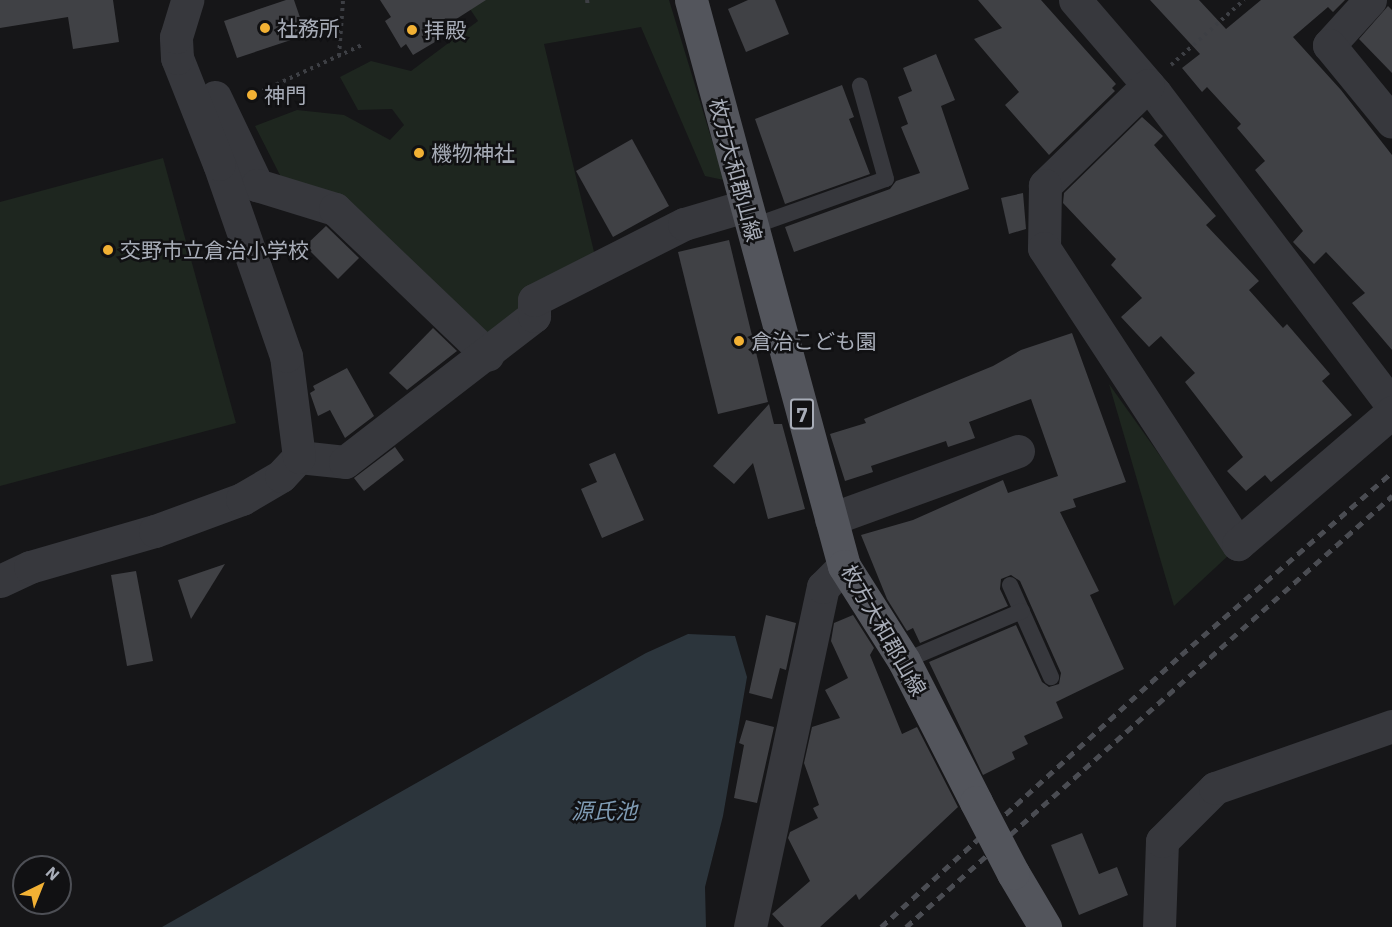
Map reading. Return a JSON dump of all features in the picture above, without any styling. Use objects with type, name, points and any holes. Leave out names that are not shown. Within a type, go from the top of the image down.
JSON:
[{"type":"main road","name":"枚方大和郡山線","points":[[691,0],[844,566],[904,661],[1013,873],[1045,927]]},
{"type":"street","points":[[186,0],[176,38],[177,58],[223,175],[286,356],[299,457]]},
{"type":"street","points":[[1075,0],[1148,85],[1392,405]]},
{"type":"street","points":[[1370,0],[1329,45],[1392,122]]},
{"type":"street","points":[[177,58],[197,56],[257,185],[335,209],[488,355]]},
{"type":"street","points":[[1148,85],[1045,185],[1044,248],[1238,544],[1392,412]]},
{"type":"street","points":[[299,457],[345,462],[488,355],[534,316],[534,300],[684,224],[748,217]]},
{"type":"street","points":[[831,519],[1018,451]]},
{"type":"street","points":[[0,581],[30,567],[155,531],[242,499],[281,476],[299,457]]},
{"type":"street","points":[[750,927],[823,586],[844,566]]},
{"type":"street","points":[[1159,927],[1162,841],[1215,788],[1392,726]]},
{"type":"lane","points":[[748,217],[886,180],[860,87]]},
{"type":"lane","points":[[1010,585],[1051,677]]},
{"type":"lane","points":[[904,661],[1022,611]]},
{"type":"path","points":[[339,56],[343,0]]},
{"type":"path","points":[[586,0],[588,6]]},
{"type":"path","points":[[1148,85],[1244,0]]},
{"type":"path","points":[[221,109],[362,45]]},
{"type":"shaded area","name":"機物神社","points":[[464,0],[669,0],[724,180],[705,176],[641,27],[544,44],[595,256],[488,338],[282,179],[255,126],[297,110],[344,115],[390,140],[404,125],[392,109],[358,110],[340,77],[371,61],[411,71],[478,21]]},
{"type":"shaded area","points":[[163,158],[236,423],[0,486],[0,202]]},
{"type":"shaded area","points":[[1109,384],[1230,554],[1174,606]]},
{"type":"water","name":"源氏池","points":[[688,634],[735,636],[747,677],[723,816],[705,887],[706,927],[162,927],[646,653]]},
{"type":"building","points":[[0,0],[113,0],[119,42],[73,49],[68,17],[0,28]]},
{"type":"building","name":"社務所","points":[[286,0],[294,0],[306,35],[237,58],[224,21]]},
{"type":"building","name":"拝殿","points":[[380,0],[486,0],[436,32],[440,39],[413,55],[406,44],[401,48],[385,21],[391,17]]},
{"type":"building","points":[[748,0],[775,0],[789,34],[746,52],[728,9]]},
{"type":"building","points":[[978,0],[1041,0],[1116,84],[1112,88],[1115,91],[1049,155],[1005,105],[1019,92],[974,39],[1002,28]]},
{"type":"building","points":[[1150,0],[1199,0],[1226,29],[1261,0],[1345,0],[1333,12],[1328,7],[1293,37],[1341,90],[1392,155],[1392,350],[1352,303],[1365,293],[1326,252],[1314,264],[1293,242],[1303,231],[1255,170],[1265,161],[1237,128],[1241,124],[1207,87],[1202,92],[1182,68],[1200,54]]},
{"type":"building","points":[[1388,6],[1392,10],[1392,73],[1359,39]]},
{"type":"building","points":[[936,54],[955,100],[941,106],[969,189],[794,252],[785,227],[890,189],[896,181],[920,173],[901,127],[908,124],[898,97],[912,91],[903,68]]},
{"type":"building","points":[[842,85],[854,117],[849,119],[870,174],[785,204],[755,119]]},
{"type":"building","points":[[1142,117],[1163,136],[1154,145],[1216,216],[1206,225],[1259,281],[1249,290],[1283,328],[1287,324],[1330,374],[1322,381],[1352,415],[1271,482],[1265,475],[1246,491],[1227,471],[1243,457],[1185,382],[1195,373],[1161,336],[1149,347],[1121,317],[1142,298],[1111,265],[1116,259],[1063,203],[1064,193]]},
{"type":"building","points":[[632,139],[669,206],[613,237],[576,171]]},
{"type":"building","points":[[1023,193],[1026,229],[1009,234],[1001,198]]},
{"type":"building","points":[[326,226],[359,258],[338,279],[305,246]]},
{"type":"building","points":[[729,240],[768,402],[718,414],[678,252]]},
{"type":"building","points":[[433,328],[457,351],[407,390],[389,373]]},
{"type":"building","points":[[1072,333],[1126,482],[1073,499],[1076,507],[1060,512],[1099,591],[1090,595],[1124,669],[1056,702],[1063,718],[1024,736],[1028,744],[1012,752],[1015,759],[983,775],[929,662],[1016,625],[1042,682],[1049,687],[1059,684],[1061,673],[1020,581],[1011,575],[1001,579],[1000,589],[1008,606],[920,643],[913,628],[907,631],[887,599],[861,535],[913,520],[1003,480],[1008,493],[1058,476],[1031,399],[969,422],[975,438],[948,447],[946,441],[871,466],[873,472],[845,481],[830,434],[866,423],[864,419],[993,366],[1021,350]]},
{"type":"building","points":[[347,368],[374,416],[345,438],[330,410],[318,416],[310,393],[315,390],[313,386]]},
{"type":"building","points":[[769,404],[774,424],[782,424],[805,509],[768,519],[753,463],[734,484],[713,466]]},
{"type":"building","points":[[395,447],[404,460],[364,491],[354,478]]},
{"type":"building","points":[[615,453],[644,520],[602,538],[581,489],[597,482],[589,464]]},
{"type":"building","points":[[225,564],[191,619],[178,580]]},
{"type":"building","points":[[136,571],[153,661],[127,666],[111,575]]},
{"type":"building","points":[[766,615],[796,623],[786,670],[780,668],[772,699],[749,693]]},
{"type":"building","points":[[853,615],[874,648],[870,655],[902,734],[917,727],[958,807],[859,900],[856,894],[820,927],[784,927],[772,914],[810,881],[788,838],[790,832],[818,818],[813,808],[819,805],[804,763],[812,727],[840,718],[825,690],[848,678],[831,641],[834,623]]},
{"type":"building","points":[[746,720],[774,727],[757,803],[734,798],[744,745],[739,743]]},
{"type":"building","points":[[1082,833],[1099,874],[1117,867],[1128,895],[1079,915],[1051,845]]},
{"type":"railway","points":[[881,927],[1181,655],[1392,472]]},
{"type":"railway","points":[[906,927],[1392,496]]},
{"type":"place","name":"社務所","points":[[265,28]]},
{"type":"place","name":"拝殿","points":[[412,30]]},
{"type":"place","name":"神門","points":[[252,95]]},
{"type":"place","name":"機物神社","points":[[419,153]]},
{"type":"place","name":"交野市立倉治小学校","points":[[108,250]]},
{"type":"place","name":"倉治こども園","points":[[739,341]]}]
